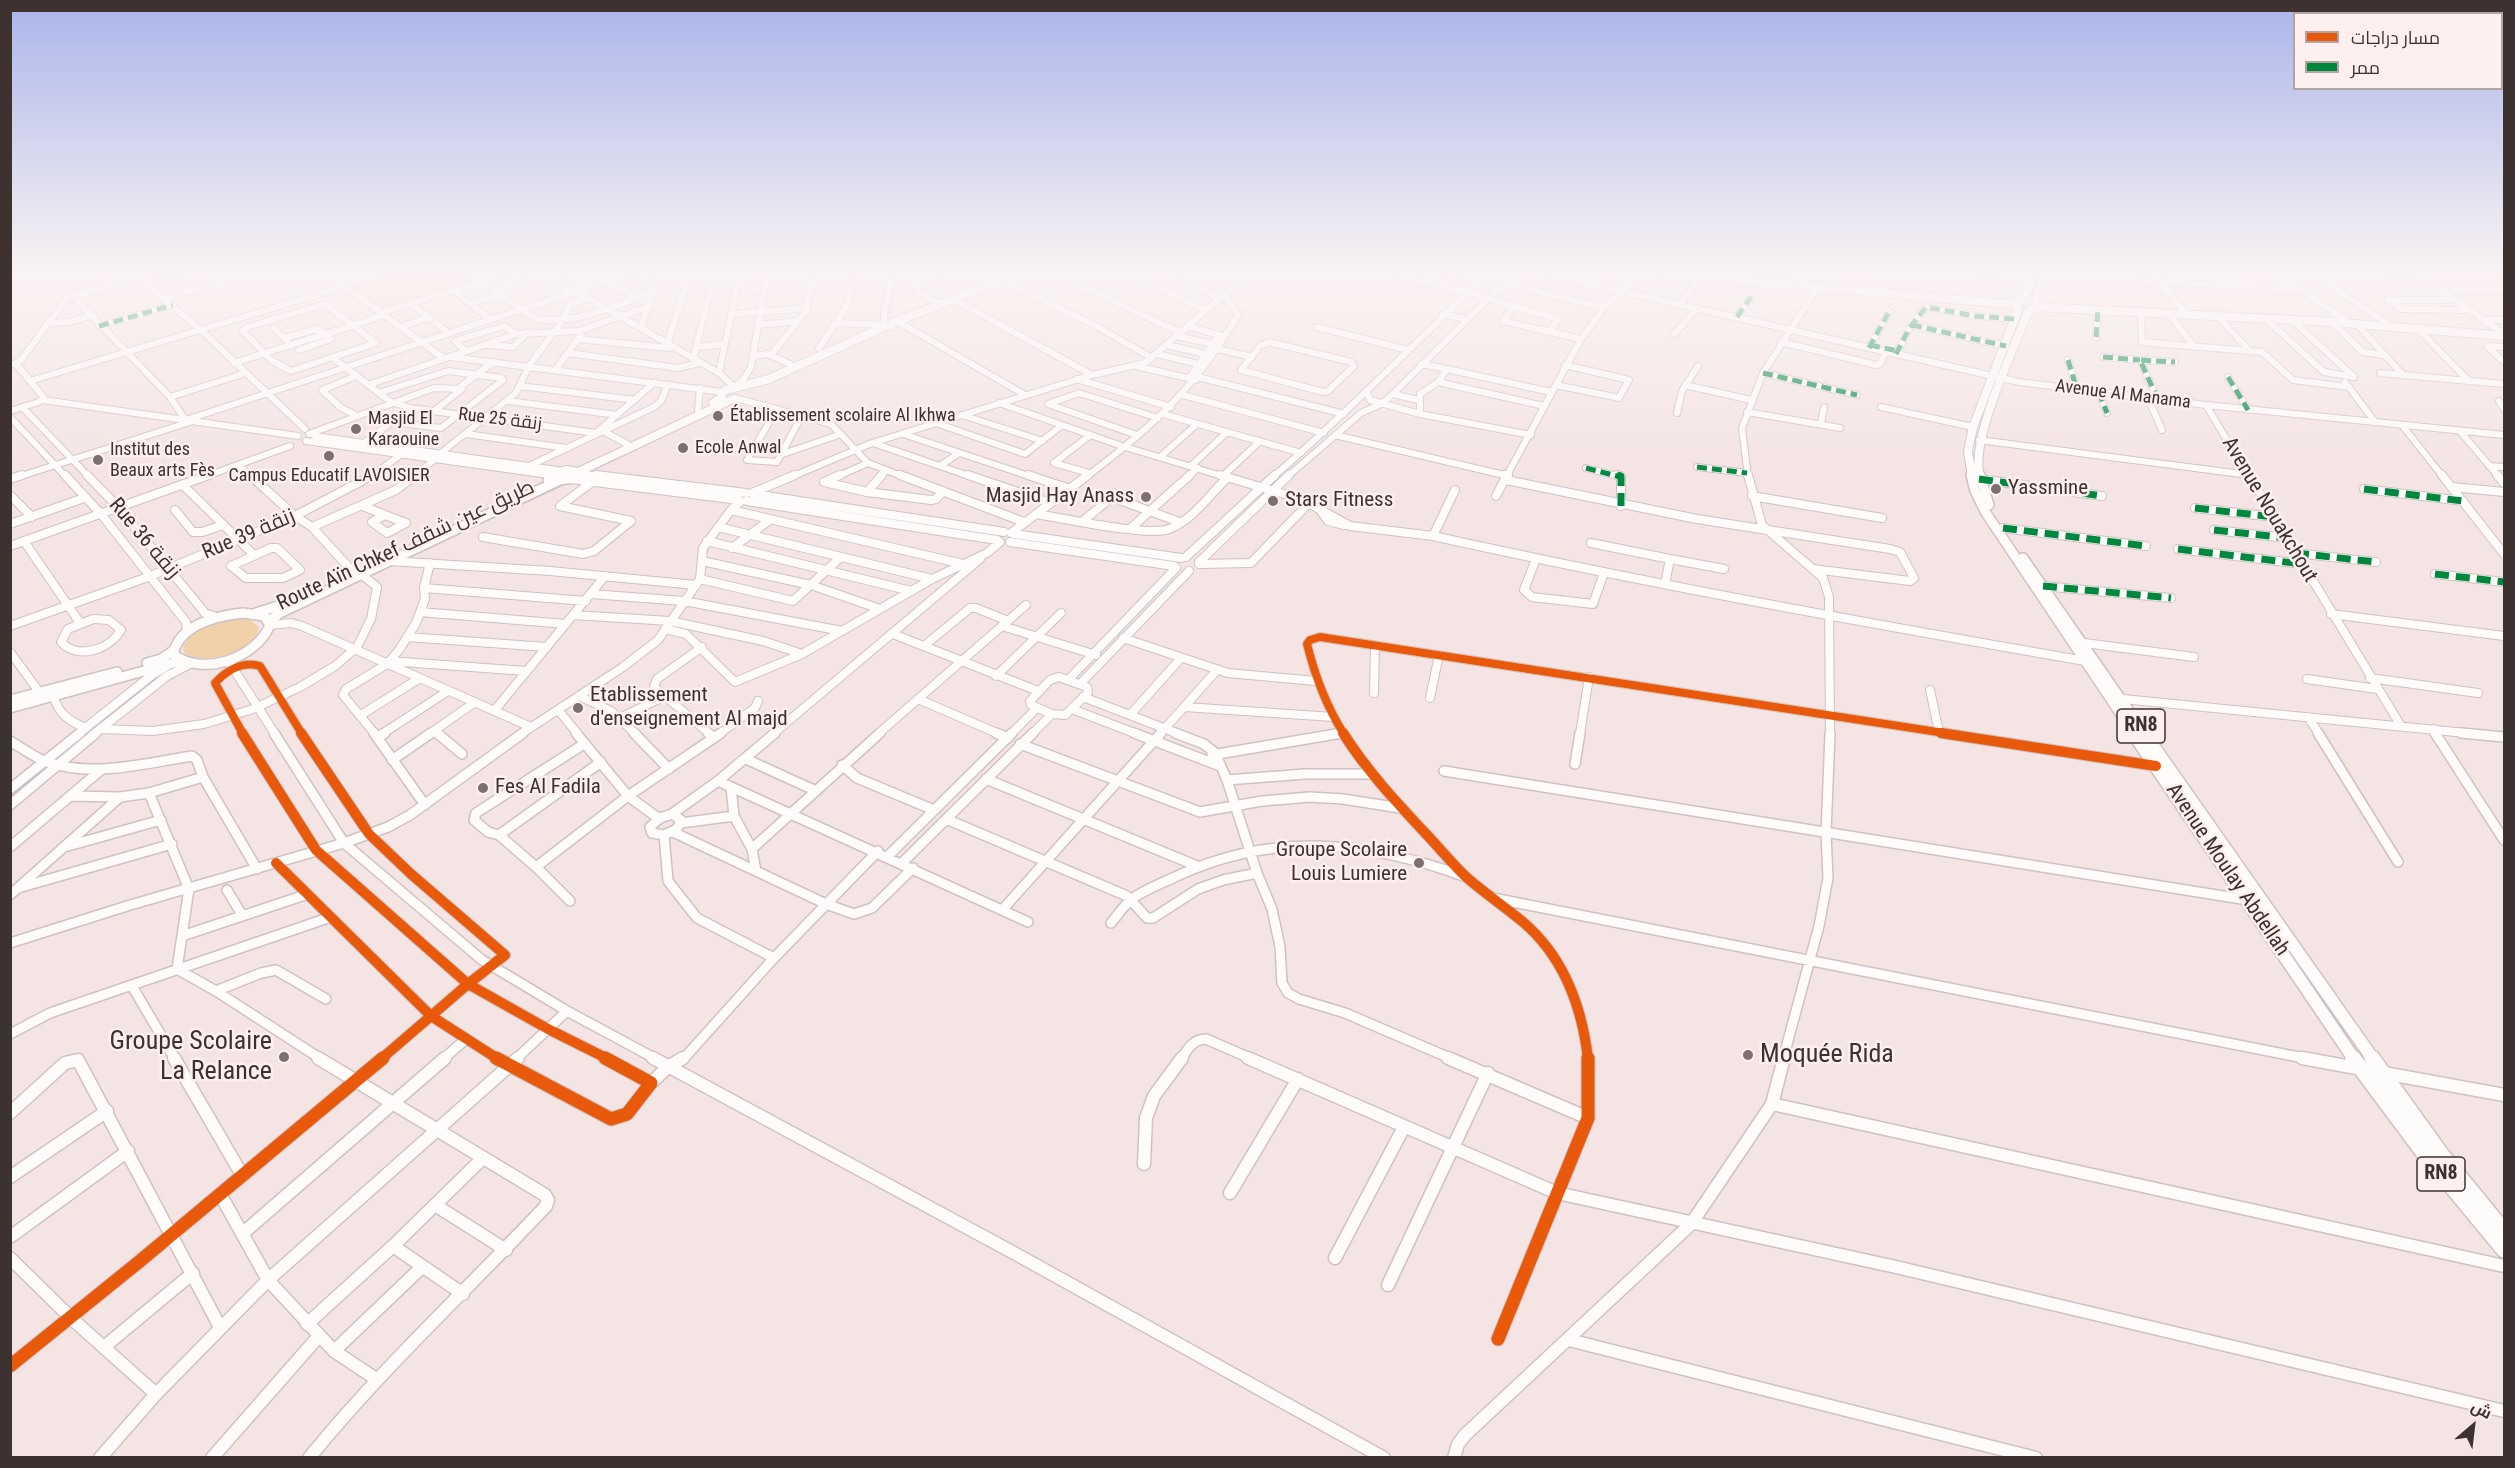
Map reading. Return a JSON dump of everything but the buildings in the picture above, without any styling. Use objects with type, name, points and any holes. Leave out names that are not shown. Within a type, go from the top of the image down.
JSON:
[{"type":"main road","name":"Route Aïn Chkef طريق عين شقف","points":[[256,614],[357,573],[732,394],[854,341]]},
{"type":"main road","name":"Route Aïn Chkef طريق عين شقف","points":[[269,623],[280,613],[357,573],[389,561],[732,394],[855,341]]},
{"type":"main road","name":"Avenue Moulay Abdellah","points":[[2008,341],[1979,440],[1977,460],[1987,501],[2003,528],[2302,961],[2441,1154],[2505,1231]]},
{"type":"main road","name":"Avenue Moulay Abdellah","points":[[2015,341],[1973,427],[1969,445],[1969,465],[1978,500],[2005,544],[2361,1069],[2423,1152],[2505,1250]]},
{"type":"main road","points":[[567,474],[571,479]]},
{"type":"main road","points":[[10,700],[160,659],[173,651],[178,640],[187,632],[216,617],[238,613],[256,614],[269,623],[267,634],[260,642],[231,664],[185,663],[10,708]]},
{"type":"main road","points":[[173,651],[175,657],[185,663]]},
{"type":"street","points":[[35,341],[21,360],[12,364],[30,381],[44,398],[43,400]]},
{"type":"street","points":[[115,341],[189,419]]},
{"type":"street","points":[[30,381],[166,341]]},
{"type":"street","points":[[212,341],[268,393],[304,436],[364,442],[438,456],[1194,558],[1199,563],[1251,563],[1310,502]]},
{"type":"street","points":[[252,341],[286,370],[297,370],[375,341]]},
{"type":"street","points":[[286,341],[306,356]]},
{"type":"street","points":[[234,363],[310,341]]},
{"type":"street","points":[[299,350],[319,341]]},
{"type":"street","points":[[10,479],[423,341]]},
{"type":"street","points":[[456,341],[465,351]]},
{"type":"street","points":[[368,385],[497,341]]},
{"type":"street","points":[[484,345],[513,347],[519,341]]},
{"type":"street","points":[[312,527],[396,490],[508,401],[520,386],[529,366],[547,341]]},
{"type":"street","points":[[556,369],[577,341]]},
{"type":"street","points":[[598,341],[670,346]]},
{"type":"street","points":[[661,341],[719,373],[731,384],[732,394]]},
{"type":"street","points":[[670,346],[671,341]]},
{"type":"street","points":[[696,361],[699,341]]},
{"type":"street","points":[[719,373],[726,341]]},
{"type":"street","points":[[732,394],[749,372],[756,341]]},
{"type":"street","points":[[771,355],[783,341]]},
{"type":"street","points":[[819,348],[824,341]]},
{"type":"street","points":[[923,341],[1025,394]]},
{"type":"street","points":[[1029,341],[1092,375]]},
{"type":"street","points":[[1123,341],[1154,356],[1198,364]]},
{"type":"street","points":[[10,943],[344,843],[388,827],[425,805],[531,727],[641,654],[658,640],[698,582],[703,548],[707,541],[731,510],[746,497],[872,443],[1025,394],[1092,375],[1136,366],[1154,356],[1172,341]]},
{"type":"street","points":[[1199,341],[1252,356]]},
{"type":"street","points":[[999,541],[997,536],[1010,533],[1070,489],[1171,407],[1183,395],[1219,341]]},
{"type":"street","points":[[1370,341],[1408,350]]},
{"type":"street","points":[[1068,680],[1175,567],[1174,562],[1184,557],[1324,434],[1417,341]]},
{"type":"street","points":[[571,479],[746,497],[1189,571],[1195,570],[1199,563],[1272,490],[1335,435],[1366,410],[1381,404],[1393,394],[1443,341]]},
{"type":"street","points":[[1496,496],[1580,341]]},
{"type":"street","name":"Avenue Al Manama","points":[[1843,341],[1998,378],[2077,390],[2248,410],[2505,435]]},
{"type":"street","points":[[1872,341],[1869,346],[1897,352],[1903,341]]},
{"type":"street","points":[[1981,341],[2006,346]]},
{"type":"street","points":[[2142,341],[2263,352],[2286,375],[2296,381],[2349,387]]},
{"type":"street","points":[[2190,341],[2195,347]]},
{"type":"street","points":[[2240,341],[2251,352]]},
{"type":"street","points":[[2290,341],[2324,372],[2354,377],[2314,341]]},
{"type":"street","points":[[2351,341],[2363,352],[2383,355],[2403,375]]},
{"type":"street","points":[[2373,341],[2386,354],[2383,355]]},
{"type":"street","points":[[2429,341],[2469,381]]},
{"type":"street","points":[[419,342],[445,357],[556,369],[732,394],[831,424],[868,463],[1024,522]]},
{"type":"street","points":[[1269,342],[1354,364],[1328,391],[1323,392],[1241,370],[1252,356],[1264,343],[1269,342]]},
{"type":"street","points":[[1454,1458],[1458,1444],[1465,1435],[1691,1224],[1772,1104],[1826,895],[1831,716],[1830,617],[1827,587],[1823,578],[1769,532],[1758,517],[1747,473],[1742,428],[1763,373],[1781,342],[1876,365],[1880,364],[1886,352]]},
{"type":"street","points":[[697,347],[725,344]]},
{"type":"street","points":[[1167,345],[1205,354]]},
{"type":"street","points":[[1194,378],[1198,364],[1205,354],[1216,346]]},
{"type":"street","points":[[2505,347],[2487,346],[2505,362]]},
{"type":"street","points":[[568,353],[686,367],[696,361]]},
{"type":"street","points":[[753,356],[771,355],[796,367]]},
{"type":"street","points":[[2103,357],[2175,362]]},
{"type":"street","name":"Rue 25 زنقة","points":[[333,358],[390,402],[410,408],[600,432]]},
{"type":"street","points":[[2068,360],[2077,390]]},
{"type":"street","points":[[2140,360],[2158,400]]},
{"type":"street","points":[[10,546],[240,466],[290,446],[304,436],[390,402],[439,387],[459,388],[493,362]]},
{"type":"street","points":[[1421,363],[1551,392]]},
{"type":"street","points":[[1556,385],[1619,398],[1629,380],[1565,365]]},
{"type":"street","points":[[1136,366],[1344,414]]},
{"type":"street","points":[[1677,413],[1685,385],[1698,366]]},
{"type":"street","points":[[680,385],[686,367]]},
{"type":"street","points":[[1420,414],[1419,400],[1422,391],[1438,382],[1447,369]]},
{"type":"street","points":[[379,393],[448,371],[503,380]]},
{"type":"street","points":[[170,397],[246,373]]},
{"type":"street","points":[[1763,373],[1857,395]]},
{"type":"street","points":[[2380,373],[2505,384]]},
{"type":"street","points":[[2340,375],[2375,422]]},
{"type":"street","points":[[355,415],[340,408],[322,390],[356,376]]},
{"type":"street","points":[[2228,377],[2248,410]]},
{"type":"street","points":[[1077,379],[1171,407]]},
{"type":"street","points":[[392,422],[436,428],[444,426],[503,380]]},
{"type":"street","points":[[600,432],[655,382]]},
{"type":"street","points":[[1438,382],[1544,406]]},
{"type":"street","points":[[406,384],[421,392]]},
{"type":"street","points":[[530,466],[659,403],[668,384]]},
{"type":"street","points":[[1685,385],[1751,400]]},
{"type":"street","points":[[520,386],[635,400]]},
{"type":"street","points":[[434,411],[461,390],[459,388]]},
{"type":"street","points":[[698,410],[700,388]]},
{"type":"street","points":[[1366,391],[1370,399],[1381,404],[1420,414],[1531,435]]},
{"type":"street","points":[[2099,392],[2107,413]]},
{"type":"street","points":[[1137,435],[1048,404],[1078,393],[1161,416],[1197,423],[1301,453]]},
{"type":"street","points":[[1393,394],[1419,400]]},
{"type":"street","points":[[1183,395],[1324,434]]},
{"type":"street","points":[[2148,399],[2162,430]]},
{"type":"street","points":[[10,411],[43,400],[304,436],[401,454],[530,466],[567,474]]},
{"type":"street","points":[[508,401],[618,415]]},
{"type":"street","points":[[2505,401],[2499,402],[2505,409]]},
{"type":"street","points":[[999,403],[1122,447],[1310,502],[1350,526],[1433,536],[1604,573],[1830,617],[2085,661]]},
{"type":"street","name":"Avenue Nouakchout","points":[[2206,405],[2331,615]]},
{"type":"street","name":"Rue 36 زنقة","points":[[25,406],[25,410],[118,508],[205,613],[216,617]]},
{"type":"street","points":[[1821,423],[1824,407]]},
{"type":"street","points":[[364,442],[410,408]]},
{"type":"street","points":[[1881,408],[1973,427]]},
{"type":"street","points":[[777,409],[746,459],[775,462],[802,415]]},
{"type":"street","points":[[1747,412],[1840,428]]},
{"type":"street","points":[[962,415],[1043,441]]},
{"type":"street","name":"Rue 36 زنقة","points":[[10,417],[101,514],[148,577],[186,622],[187,632]]},
{"type":"street","points":[[936,423],[1025,454],[1062,426]]},
{"type":"street","points":[[1160,457],[1197,423]]},
{"type":"street","points":[[2402,425],[2505,554]]},
{"type":"street","points":[[2459,430],[2505,483]]},
{"type":"street","points":[[600,432],[627,444]]},
{"type":"street","points":[[1131,528],[1195,467],[1227,432]]},
{"type":"street","points":[[466,434],[566,448]]},
{"type":"street","points":[[780,455],[841,434]]},
{"type":"street","points":[[903,434],[1070,489]]},
{"type":"street","points":[[1335,435],[1620,506],[1769,532],[1890,549],[1900,552],[1914,578],[1910,581],[1813,569]]},
{"type":"street","points":[[1089,436],[1054,462],[1089,473]]},
{"type":"street","points":[[1979,440],[2249,475]]},
{"type":"street","points":[[1036,514],[1131,528],[1165,530],[1179,522],[1260,441]]},
{"type":"street","points":[[872,443],[1050,503]]},
{"type":"street","name":"Rue 39 زنقة","points":[[10,626],[169,569],[295,516],[358,485],[408,449]]},
{"type":"street","points":[[940,466],[959,453]]},
{"type":"street","points":[[868,463],[824,482],[867,492],[931,500],[936,499],[943,491]]},
{"type":"street","points":[[101,729],[160,732],[232,717],[256,708],[279,699],[315,679],[355,650],[368,626],[372,613],[373,594],[377,587],[369,579],[357,573],[312,527],[295,516],[240,466]]},
{"type":"street","points":[[2489,466],[2505,467]]},
{"type":"street","points":[[1697,467],[1747,473]]},
{"type":"street","points":[[1586,468],[1621,476],[1620,506]]},
{"type":"street","points":[[867,492],[886,470]]},
{"type":"street","points":[[1980,479],[2102,496]]},
{"type":"street","points":[[483,537],[583,554],[592,553],[631,521],[560,506],[592,482]]},
{"type":"street","points":[[183,485],[254,555]]},
{"type":"street","points":[[2452,487],[2505,492]]},
{"type":"street","points":[[2364,489],[2463,501]]},
{"type":"street","points":[[1433,536],[1455,490]]},
{"type":"street","points":[[10,495],[32,517]]},
{"type":"street","points":[[1752,496],[1882,518]]},
{"type":"street","points":[[1083,521],[1110,497],[1179,522]]},
{"type":"street","points":[[10,524],[84,498]]},
{"type":"street","points":[[363,506],[387,514]]},
{"type":"street","points":[[2195,508],[2274,517]]},
{"type":"street","points":[[175,510],[193,532],[202,532],[223,525]]},
{"type":"street","points":[[731,510],[964,564]]},
{"type":"street","points":[[732,548],[771,519]]},
{"type":"street","points":[[718,527],[932,579]]},
{"type":"street","points":[[2003,528],[2146,546]]},
{"type":"street","points":[[2214,530],[2287,538]]},
{"type":"street","points":[[1010,533],[1015,538],[1010,542]]},
{"type":"street","points":[[24,541],[80,623]]},
{"type":"street","points":[[707,541],[910,591]]},
{"type":"street","points":[[913,868],[866,911],[852,913],[826,904],[669,834],[656,834],[651,830],[652,824],[658,818],[672,814],[746,759],[999,541]]},
{"type":"street","points":[[1591,543],[1724,569]]},
{"type":"street","points":[[277,548],[300,570],[283,578],[246,578],[232,565],[254,555],[277,548]]},
{"type":"street","points":[[2178,549],[2302,564]]},
{"type":"street","points":[[665,629],[682,632],[702,647],[735,682],[802,654],[910,591],[987,553]]},
{"type":"street","points":[[2295,553],[2376,562]]},
{"type":"street","points":[[389,561],[698,582],[792,601],[842,557]]},
{"type":"street","points":[[1536,559],[1524,590],[1532,597],[1593,604],[1604,573]]},
{"type":"street","points":[[1665,584],[1670,559]]},
{"type":"street","points":[[702,561],[811,585],[880,609]]},
{"type":"street","points":[[425,805],[378,737],[343,695],[346,689],[388,663],[407,637],[420,612],[430,563]]},
{"type":"street","points":[[1080,684],[1189,571]]},
{"type":"street","points":[[2435,574],[2505,582]]},
{"type":"street","points":[[494,711],[605,576]]},
{"type":"street","points":[[2043,586],[2171,598]]},
{"type":"street","points":[[424,588],[684,601],[842,631]]},
{"type":"street","points":[[754,847],[842,765],[1026,605]]},
{"type":"street","points":[[924,646],[970,608],[976,608],[1038,637],[1105,658]]},
{"type":"street","points":[[420,612],[566,624]]},
{"type":"street","points":[[996,676],[1061,613]]},
{"type":"street","points":[[574,615],[670,621],[763,641],[802,654]]},
{"type":"street","points":[[2331,615],[2505,636]]},
{"type":"street","points":[[2331,615],[2401,726]]},
{"type":"street","points":[[93,619],[108,619],[121,630],[115,639],[99,648],[83,652],[70,650],[60,639],[67,629],[80,623],[93,619]]},
{"type":"street","points":[[269,623],[296,624],[531,727]]},
{"type":"street","points":[[893,634],[1038,692]]},
{"type":"street","points":[[407,637],[547,647]]},
{"type":"street","points":[[1498,1339],[1588,1118],[1590,1089],[1588,1046],[1579,1010],[1569,984],[1550,950],[1531,928],[1469,879],[1401,808],[1342,733],[1316,681],[1307,644],[1310,640],[1320,637],[1375,645],[2156,766]]},
{"type":"street","points":[[1123,638],[1217,670],[1239,675],[1316,681]]},
{"type":"street","points":[[2084,643],[2194,657]]},
{"type":"street","points":[[1374,693],[1375,645]]},
{"type":"street","points":[[702,647],[655,681],[654,687],[714,738]]},
{"type":"street","points":[[10,652],[40,693]]},
{"type":"street","points":[[1430,698],[1439,655]]},
{"type":"street","points":[[1130,715],[1181,658]]},
{"type":"street","points":[[10,789],[152,675],[185,663]]},
{"type":"street","points":[[10,805],[185,663]]},
{"type":"street","points":[[10,1366],[71,1318],[356,1081],[468,984],[505,955],[411,874],[369,834],[279,699],[260,666],[251,663],[231,664],[215,683],[232,717],[316,850],[468,984],[548,1029],[642,1076],[651,1083]]},
{"type":"street","points":[[388,663],[526,671]]},
{"type":"street","points":[[231,664],[256,708],[344,843],[491,966],[668,1067],[1014,1253],[1384,1458]]},
{"type":"street","points":[[1003,909],[1217,670]]},
{"type":"street","points":[[1575,764],[1589,677]]},
{"type":"street","points":[[361,715],[420,678]]},
{"type":"street","points":[[1054,678],[1080,684],[1088,690],[1065,715],[1052,714],[1031,705],[1030,701],[1054,678]]},
{"type":"street","points":[[2370,678],[2478,693]]},
{"type":"street","points":[[2307,679],[2377,688]]},
{"type":"street","points":[[1930,690],[1939,732]]},
{"type":"street","points":[[378,737],[448,691]]},
{"type":"street","points":[[579,696],[611,711],[620,718],[669,769]]},
{"type":"street","points":[[620,718],[665,696]]},
{"type":"street","points":[[54,697],[64,715],[86,728]]},
{"type":"street","points":[[1083,698],[1204,744],[1215,753],[1227,780],[1257,873],[1272,909],[1280,947],[1281,983],[1288,993],[1299,999],[1345,1013],[1588,1118]]},
{"type":"street","points":[[918,699],[1008,738]]},
{"type":"street","points":[[2123,699],[2505,738]]},
{"type":"street","points":[[537,867],[628,796],[754,708],[758,701]]},
{"type":"street","points":[[393,760],[474,703]]},
{"type":"street","points":[[1185,707],[1333,717]]},
{"type":"street","points":[[888,856],[1037,708]]},
{"type":"street","points":[[1072,709],[1220,766]]},
{"type":"street","points":[[558,710],[628,796],[658,818]]},
{"type":"street","points":[[903,862],[1052,714]]},
{"type":"street","points":[[2308,717],[2398,862]]},
{"type":"street","points":[[2433,729],[2505,840]]},
{"type":"street","points":[[435,731],[462,754]]},
{"type":"street","points":[[1204,760],[1215,753],[1342,733]]},
{"type":"street","points":[[570,901],[537,867],[499,835],[488,832],[474,820],[476,813],[584,744]]},
{"type":"street","points":[[1020,744],[1194,811],[1310,797],[1343,799],[1401,808]]},
{"type":"street","points":[[13,745],[45,761],[59,765],[102,769],[190,755],[197,760],[203,777],[257,869]]},
{"type":"street","points":[[746,759],[814,790]]},
{"type":"street","points":[[499,835],[601,762]]},
{"type":"street","points":[[842,765],[857,778],[934,810]]},
{"type":"street","points":[[10,847],[102,769]]},
{"type":"street","points":[[1444,771],[2248,900]]},
{"type":"street","points":[[1227,780],[1305,774],[1373,774]]},
{"type":"street","points":[[70,796],[120,797],[149,793],[203,777]]},
{"type":"street","points":[[986,779],[1197,866]]},
{"type":"street","points":[[718,781],[788,814],[903,862],[1028,922]]},
{"type":"street","points":[[731,787],[734,816],[740,830],[754,847],[756,871]]},
{"type":"street","points":[[149,793],[189,889],[177,969]]},
{"type":"street","points":[[14,892],[120,797]]},
{"type":"street","points":[[672,814],[679,817],[681,823]]},
{"type":"street","points":[[734,816],[681,823],[669,834],[664,850],[668,881],[697,918],[774,958]]},
{"type":"street","points":[[946,819],[1132,899],[1147,918],[1153,918],[1198,889],[1223,880],[1257,873]]},
{"type":"street","points":[[65,847],[161,820]]},
{"type":"street","points":[[14,892],[172,844]]},
{"type":"street","points":[[1111,923],[1132,899],[1197,866],[1250,851],[1292,845],[1351,846],[1414,857],[1469,879]]},
{"type":"street","points":[[276,863],[431,1016],[508,1066],[611,1119],[627,1114],[651,1083],[668,1067],[687,1055],[774,958],[812,922],[826,904],[878,851]]},
{"type":"street","points":[[227,890],[242,915]]},
{"type":"street","points":[[182,936],[308,894]]},
{"type":"street","points":[[1492,898],[2384,1074],[2505,1095]]},
{"type":"street","points":[[10,1034],[50,1013],[331,917]]},
{"type":"street","points":[[177,969],[545,1195],[548,1200],[546,1206],[506,1250],[376,1379],[309,1458]]},
{"type":"street","points":[[216,991],[261,973],[276,970],[326,999]]},
{"type":"street","points":[[132,986],[243,1175]]},
{"type":"street","points":[[100,1458],[156,1394],[268,1280],[567,1011]]},
{"type":"street","points":[[1144,1164],[1146,1118],[1154,1096],[1193,1043],[1199,1039],[1211,1041],[1557,1193],[1896,1267],[2505,1411]]},
{"type":"street","points":[[242,1234],[465,1040]]},
{"type":"street","points":[[10,1113],[65,1063],[74,1059],[78,1060],[220,1327]]},
{"type":"street","points":[[1388,1285],[1488,1073]]},
{"type":"street","points":[[1230,1193],[1298,1079]]},
{"type":"street","points":[[1772,1104],[2505,1266]]},
{"type":"street","points":[[10,1176],[107,1111]]},
{"type":"street","points":[[1335,1258],[1404,1127]]},
{"type":"street","points":[[10,1237],[128,1151]]},
{"type":"street","points":[[307,1324],[393,1246],[483,1158]]},
{"type":"street","points":[[220,1194],[268,1280],[334,1351],[376,1379]]},
{"type":"street","points":[[435,1205],[506,1250]]},
{"type":"street","points":[[393,1246],[463,1294]]},
{"type":"street","points":[[10,1258],[71,1318],[156,1394]]},
{"type":"street","points":[[334,1351],[422,1267]]},
{"type":"street","points":[[104,1347],[193,1273]]},
{"type":"street","points":[[212,1458],[319,1336]]},
{"type":"street","points":[[1569,1340],[2036,1458]]},
{"type":"shaded area","points":[[239,618],[249,619],[259,627],[256,636],[249,644],[228,655],[216,657],[193,657],[184,653],[183,648],[187,641],[199,630],[214,623]]},
{"type":"waterway","points":[[595,469],[668,434]]},
{"type":"waterway","points":[[417,553],[562,485]]},
{"type":"waterway","points":[[58,757],[150,683]]},
{"type":"waterway","points":[[10,797],[47,767]]},
{"type":"marked path","points":[[1869,348],[1873,341]]},
{"type":"marked path","points":[[1896,354],[1903,341]]},
{"type":"marked path","points":[[1981,341],[2006,346]]},
{"type":"marked path","points":[[1870,345],[1898,351]]},
{"type":"marked path","points":[[2103,357],[2140,360]]},
{"type":"marked path","points":[[2068,360],[2077,390]]},
{"type":"marked path","points":[[2158,400],[2140,360],[2175,362]]},
{"type":"marked path","points":[[1763,373],[1857,395]]},
{"type":"marked path","points":[[2228,377],[2248,410]]},
{"type":"marked path","points":[[2099,392],[2107,413]]},
{"type":"marked path","points":[[1697,467],[1747,473]]},
{"type":"marked path","points":[[1586,468],[1621,476],[1621,506]]},
{"type":"marked path","points":[[1979,479],[2102,496]]},
{"type":"marked path","points":[[2364,489],[2463,501]]},
{"type":"marked path","points":[[2195,508],[2274,517]]},
{"type":"marked path","points":[[2003,528],[2146,546]]},
{"type":"marked path","points":[[2214,530],[2287,538]]},
{"type":"marked path","points":[[2178,549],[2302,564]]},
{"type":"marked path","points":[[2295,553],[2376,562]]},
{"type":"marked path","points":[[2435,574],[2504,582]]},
{"type":"marked path","points":[[2043,586],[2171,598]]},
{"type":"cycle path","points":[[1498,1339],[1588,1118],[1589,1067],[1581,1016],[1573,992],[1548,947],[1530,928],[1459,870],[1389,794],[1353,749],[1325,699],[1314,672],[1307,644],[1310,640],[1320,637],[2156,766]]},
{"type":"cycle path","points":[[10,1366],[183,1225],[311,1118],[368,1070],[423,1023],[437,1011],[465,988],[468,984],[505,955],[411,874],[369,834],[279,699],[260,666],[248,664],[235,668],[219,679],[215,683],[216,687],[232,717],[316,850],[468,984],[548,1029],[642,1076],[651,1083],[627,1114],[611,1119],[509,1066],[431,1016],[276,863]]},
{"type":"place","name":"Établissement scolaire Al Ikhwa","points":[[718,416]]},
{"type":"place","name":"Masjid El Karaouine","points":[[356,429]]},
{"type":"place","name":"Ecole Anwal","points":[[683,448]]},
{"type":"place","name":"Campus Educatif LAVOISIER","points":[[329,456]]},
{"type":"place","name":"Institut des Beaux arts Fès","points":[[98,460]]},
{"type":"place","name":"Yassmine","points":[[1996,489]]},
{"type":"place","name":"Masjid Hay Anass","points":[[1146,497]]},
{"type":"place","name":"Stars Fitness","points":[[1273,501]]},
{"type":"place","name":"Etablissement d'enseignement Al majd","points":[[578,708]]},
{"type":"place","name":"Fes Al Fadila","points":[[483,788]]},
{"type":"place","name":"Groupe Scolaire Louis Lumiere","points":[[1419,863]]},
{"type":"place","name":"Moquée Rida","points":[[1748,1055]]},
{"type":"place","name":"Groupe Scolaire La Relance","points":[[284,1057]]}]
